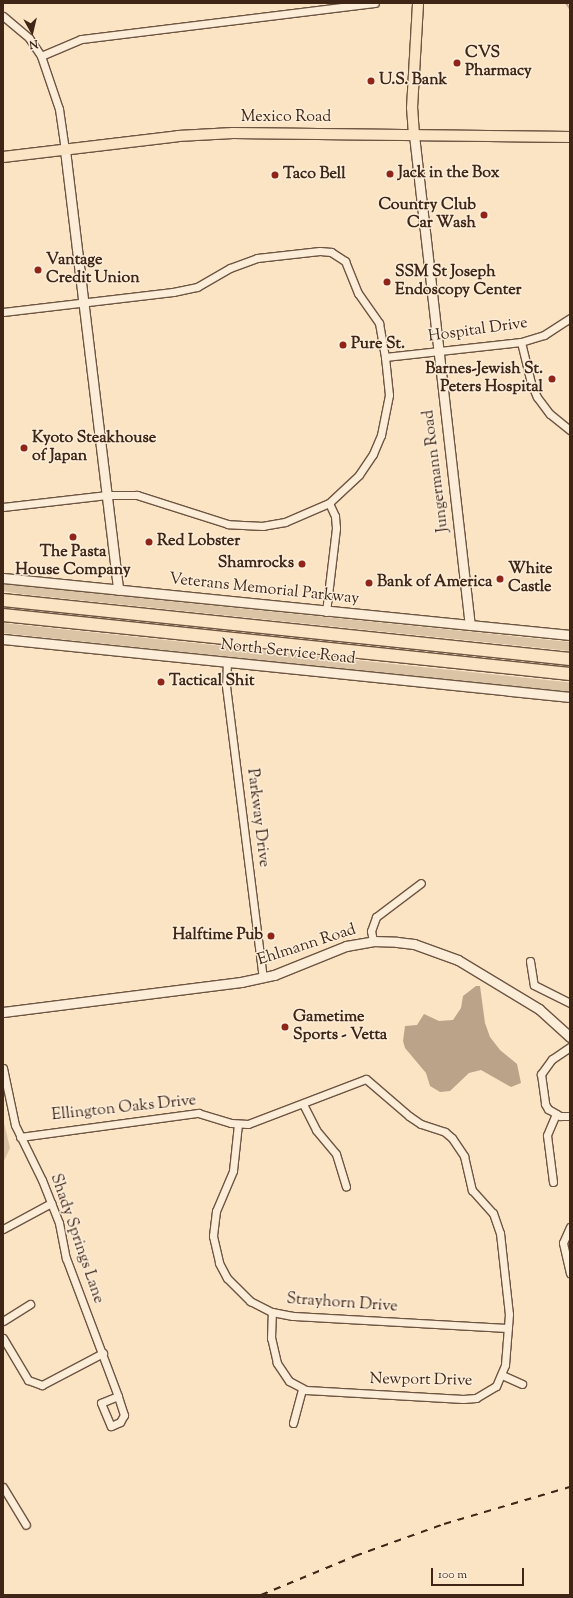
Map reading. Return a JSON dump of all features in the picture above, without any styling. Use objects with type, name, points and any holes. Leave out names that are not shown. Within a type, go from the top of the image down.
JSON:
[{"type":"highway","points":[[3,600],[570,659]]},
{"type":"highway","points":[[3,615],[570,674]]},
{"type":"main road","name":"Jungermann Road","points":[[414,135],[412,108],[418,3]]},
{"type":"main road","name":"Mexico Road","points":[[3,157],[211,134],[570,137]]},
{"type":"street","points":[[41,56],[81,39],[375,3]]},
{"type":"street","points":[[3,16],[29,38],[41,56],[59,109],[85,302],[118,590]]},
{"type":"street","name":"Jungermann Road","points":[[414,135],[470,625]]},
{"type":"street","points":[[3,312],[197,287],[236,265],[257,258],[320,251],[331,252],[345,261],[358,293],[378,323],[386,357],[388,404],[377,446],[355,479],[329,503],[285,522],[249,526],[213,521],[150,498],[107,495],[3,507]]},
{"type":"street","name":"Hospital Drive","points":[[386,357],[521,342],[544,335],[570,318]]},
{"type":"street","points":[[521,342],[531,383],[537,397],[550,414],[570,430]]},
{"type":"street","points":[[326,612],[336,528],[335,516],[329,503]]},
{"type":"street","name":"Veterans Memorial Parkway","points":[[3,578],[326,612],[570,635]]},
{"type":"street","name":"North Service Road","points":[[3,639],[570,697]]},
{"type":"street","name":"Parkway Drive","points":[[227,661],[226,686],[263,977]]},
{"type":"street","points":[[373,941],[371,931],[376,917],[421,883]]},
{"type":"street","name":"Ehlmann Road","points":[[3,1012],[263,977],[286,971],[338,948],[373,941],[414,944],[458,960],[539,1009],[570,1037]]},
{"type":"street","points":[[530,961],[534,984],[539,989],[570,1003]]},
{"type":"street","points":[[570,1047],[552,1059],[542,1074],[544,1104],[556,1114],[570,1116]]},
{"type":"street","name":"Shady Springs Lane","points":[[3,1068],[10,1111],[20,1137],[51,1203],[63,1235],[70,1270],[103,1353],[118,1396]]},
{"type":"street","name":"Ellington Oaks Drive","points":[[20,1137],[198,1113],[238,1124],[258,1121],[366,1079],[409,1116],[421,1124],[445,1132],[459,1147],[472,1190],[493,1212],[498,1222],[509,1299],[508,1328]]},
{"type":"street","points":[[303,1104],[316,1130],[336,1154],[346,1187]]},
{"type":"street","points":[[553,1182],[547,1135],[556,1114]]},
{"type":"street","name":"Strayhorn Drive","points":[[238,1124],[233,1171],[216,1210],[215,1248],[219,1263],[233,1286],[250,1301],[272,1312],[293,1316],[508,1328]]},
{"type":"street","points":[[3,1229],[51,1203]]},
{"type":"street","points":[[570,1228],[563,1243],[570,1273]]},
{"type":"street","points":[[3,1321],[30,1304]]},
{"type":"street","points":[[272,1312],[271,1338],[276,1363],[289,1381],[302,1389],[293,1423]]},
{"type":"street","points":[[508,1328],[502,1375],[522,1384]]},
{"type":"street","points":[[3,1338],[28,1380],[42,1385],[103,1353]]},
{"type":"street","name":"Newport Drive","points":[[302,1389],[463,1399],[476,1398],[488,1393],[502,1375]]},
{"type":"street","points":[[3,1487],[26,1525]]},
{"type":"shaded area","points":[[3,584],[570,642],[570,651],[20,594],[3,591]]},
{"type":"shaded area","points":[[3,623],[570,683],[569,693],[3,633]]},
{"type":"shaded area","points":[[476,986],[480,986],[485,1023],[490,1037],[500,1050],[517,1064],[521,1083],[511,1087],[481,1070],[469,1073],[450,1091],[440,1092],[430,1086],[426,1073],[405,1048],[403,1041],[405,1026],[417,1025],[424,1014],[439,1021],[453,1020],[461,1008],[463,996]]},
{"type":"shaded area","points":[[3,1119],[10,1148],[3,1163]]},
{"type":"waterway","points":[[566,3],[570,9]]},
{"type":"railway","points":[[261,1595],[355,1556],[444,1524],[570,1487]]},
{"type":"place","name":"CVS Pharmacy","points":[[457,63]]},
{"type":"place","name":"U.S. Bank","points":[[371,81]]},
{"type":"place","name":"Jack in the Box","points":[[390,174]]},
{"type":"place","name":"Taco Bell","points":[[275,175]]},
{"type":"place","name":"Country Club Car Wash","points":[[484,215]]},
{"type":"place","name":"Vantage Credit Union","points":[[38,270]]},
{"type":"place","name":"SSM St Joseph Endoscopy Center","points":[[387,282]]},
{"type":"place","name":"Pure St.","points":[[343,345]]},
{"type":"place","name":"Barnes-Jewish St. Peters Hospital","points":[[552,379]]},
{"type":"place","name":"Kyoto Steakhouse of Japan","points":[[24,448]]},
{"type":"place","name":"The Pasta House Company","points":[[73,537]]},
{"type":"place","name":"Red Lobster","points":[[149,542]]},
{"type":"place","name":"Shamrocks","points":[[302,564]]},
{"type":"place","name":"White Castle","points":[[500,579]]},
{"type":"place","name":"Bank of America","points":[[369,583]]},
{"type":"place","name":"Tactical Shit","points":[[161,682]]},
{"type":"place","name":"Halftime Pub","points":[[271,936]]},
{"type":"place","name":"Gametime Sports - Vetta","points":[[285,1027]]}]
